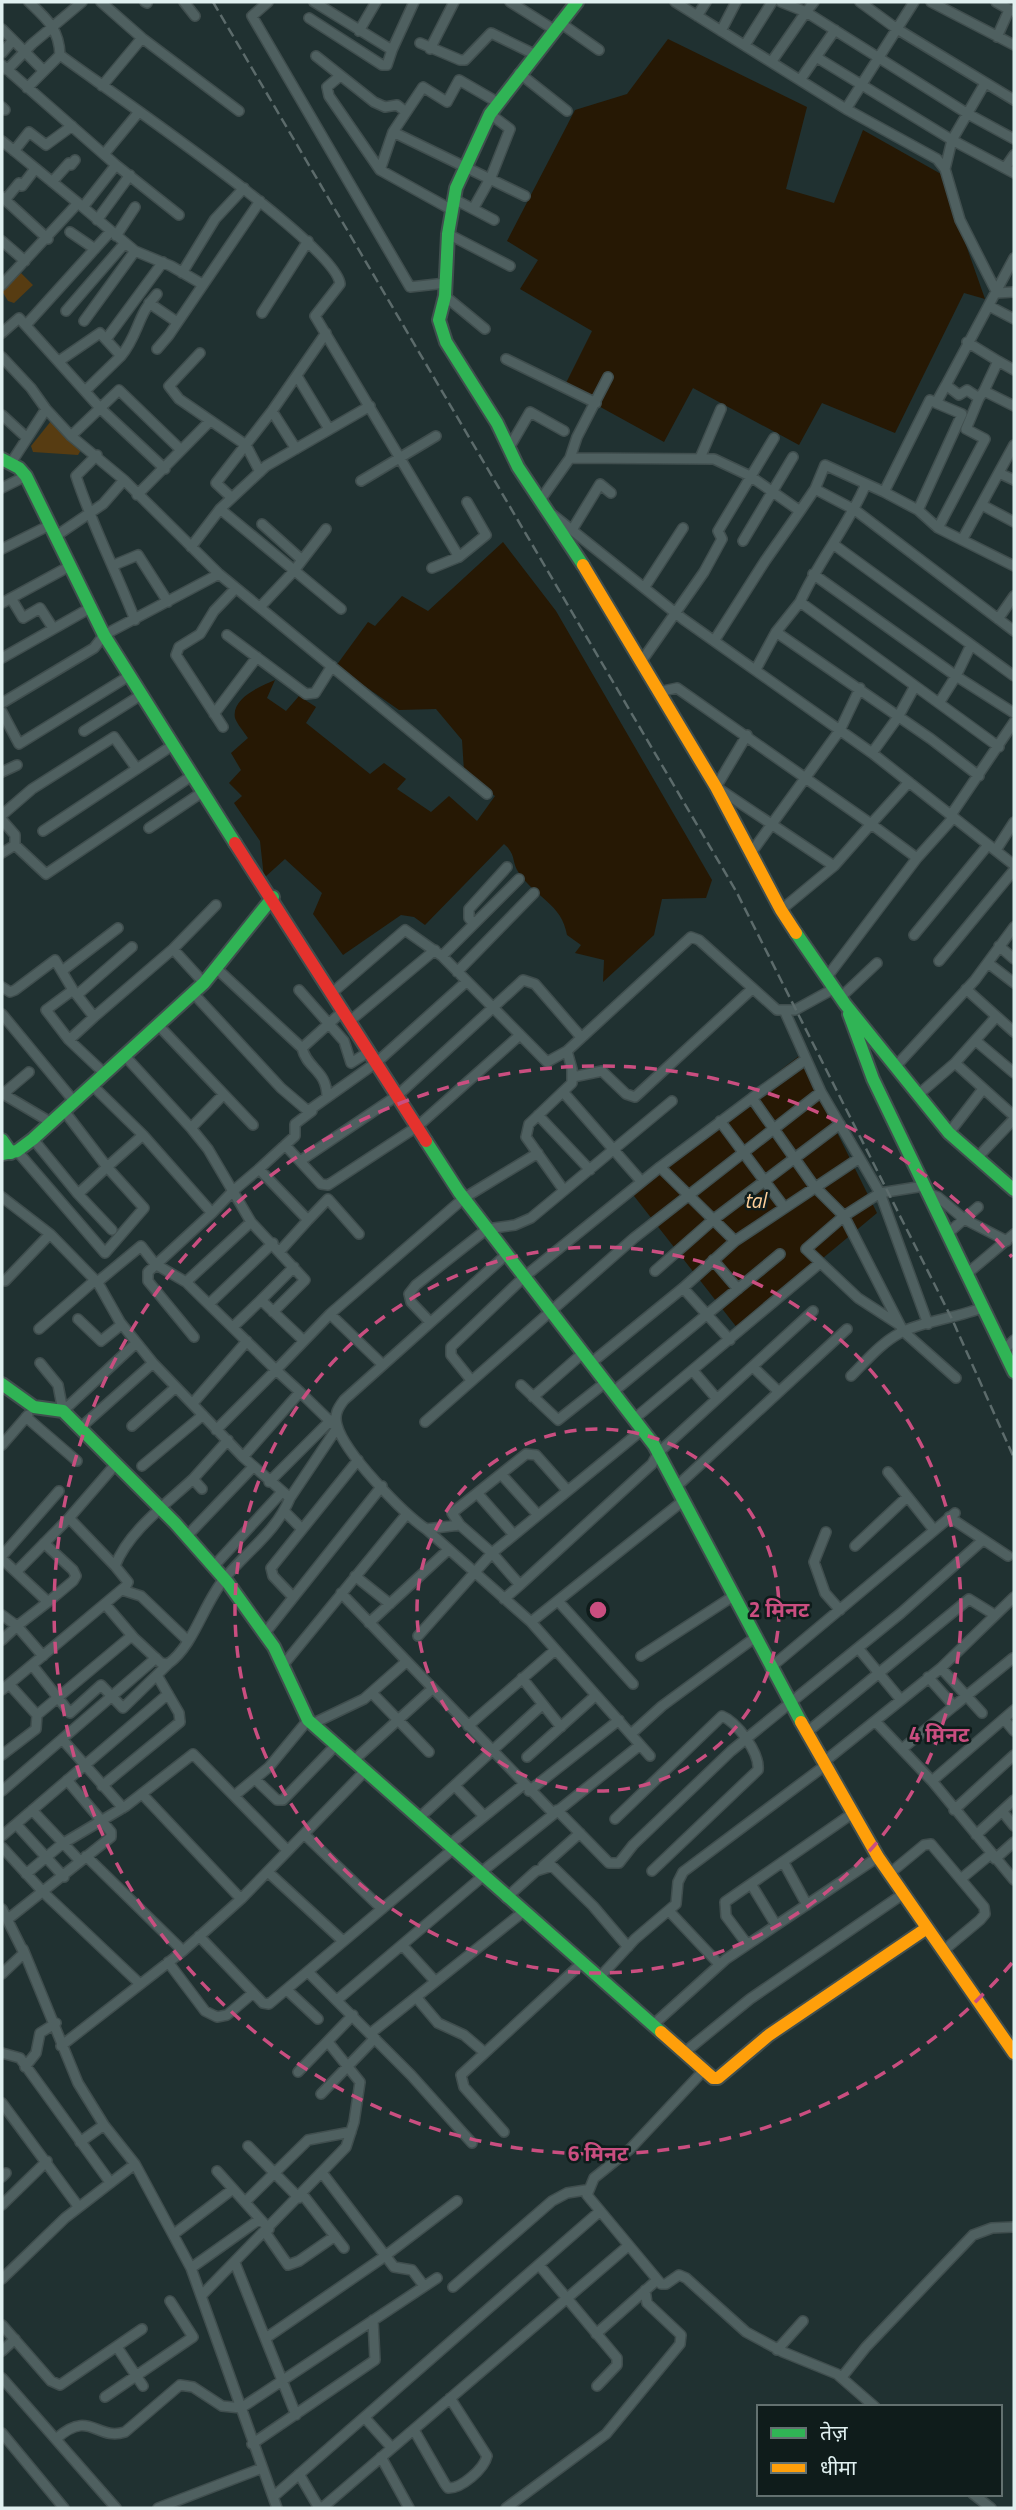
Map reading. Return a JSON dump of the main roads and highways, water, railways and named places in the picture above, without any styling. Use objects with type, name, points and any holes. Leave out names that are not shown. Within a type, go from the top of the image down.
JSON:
[{"type":"water","points":[[668,39],[807,107],[786,189],[834,203],[863,130],[941,174],[985,299],[964,293],[895,433],[822,403],[799,445],[693,388],[664,442],[564,387],[592,331],[520,289],[538,260],[507,241],[575,110],[627,94]]},
{"type":"water","points":[[503,542],[556,611],[712,880],[706,898],[662,899],[654,935],[603,982],[604,960],[575,953],[581,945],[567,935],[554,908],[525,881],[511,852],[504,844],[425,925],[414,917],[401,915],[343,955],[313,914],[322,893],[285,859],[264,878],[260,841],[234,803],[242,796],[229,783],[241,770],[231,753],[248,738],[235,718],[238,704],[248,694],[275,680],[267,698],[286,711],[299,696],[316,707],[306,723],[370,774],[384,763],[406,779],[397,789],[431,812],[449,796],[477,821],[495,796],[464,771],[462,740],[436,709],[399,710],[336,666],[368,622],[375,626],[402,596],[428,611]]},
{"type":"water","name":"tal","points":[[799,1056],[877,1213],[738,1329],[627,1187]]},
{"type":"railway","points":[[213,2],[736,891],[952,1319],[1014,1458]]}]
